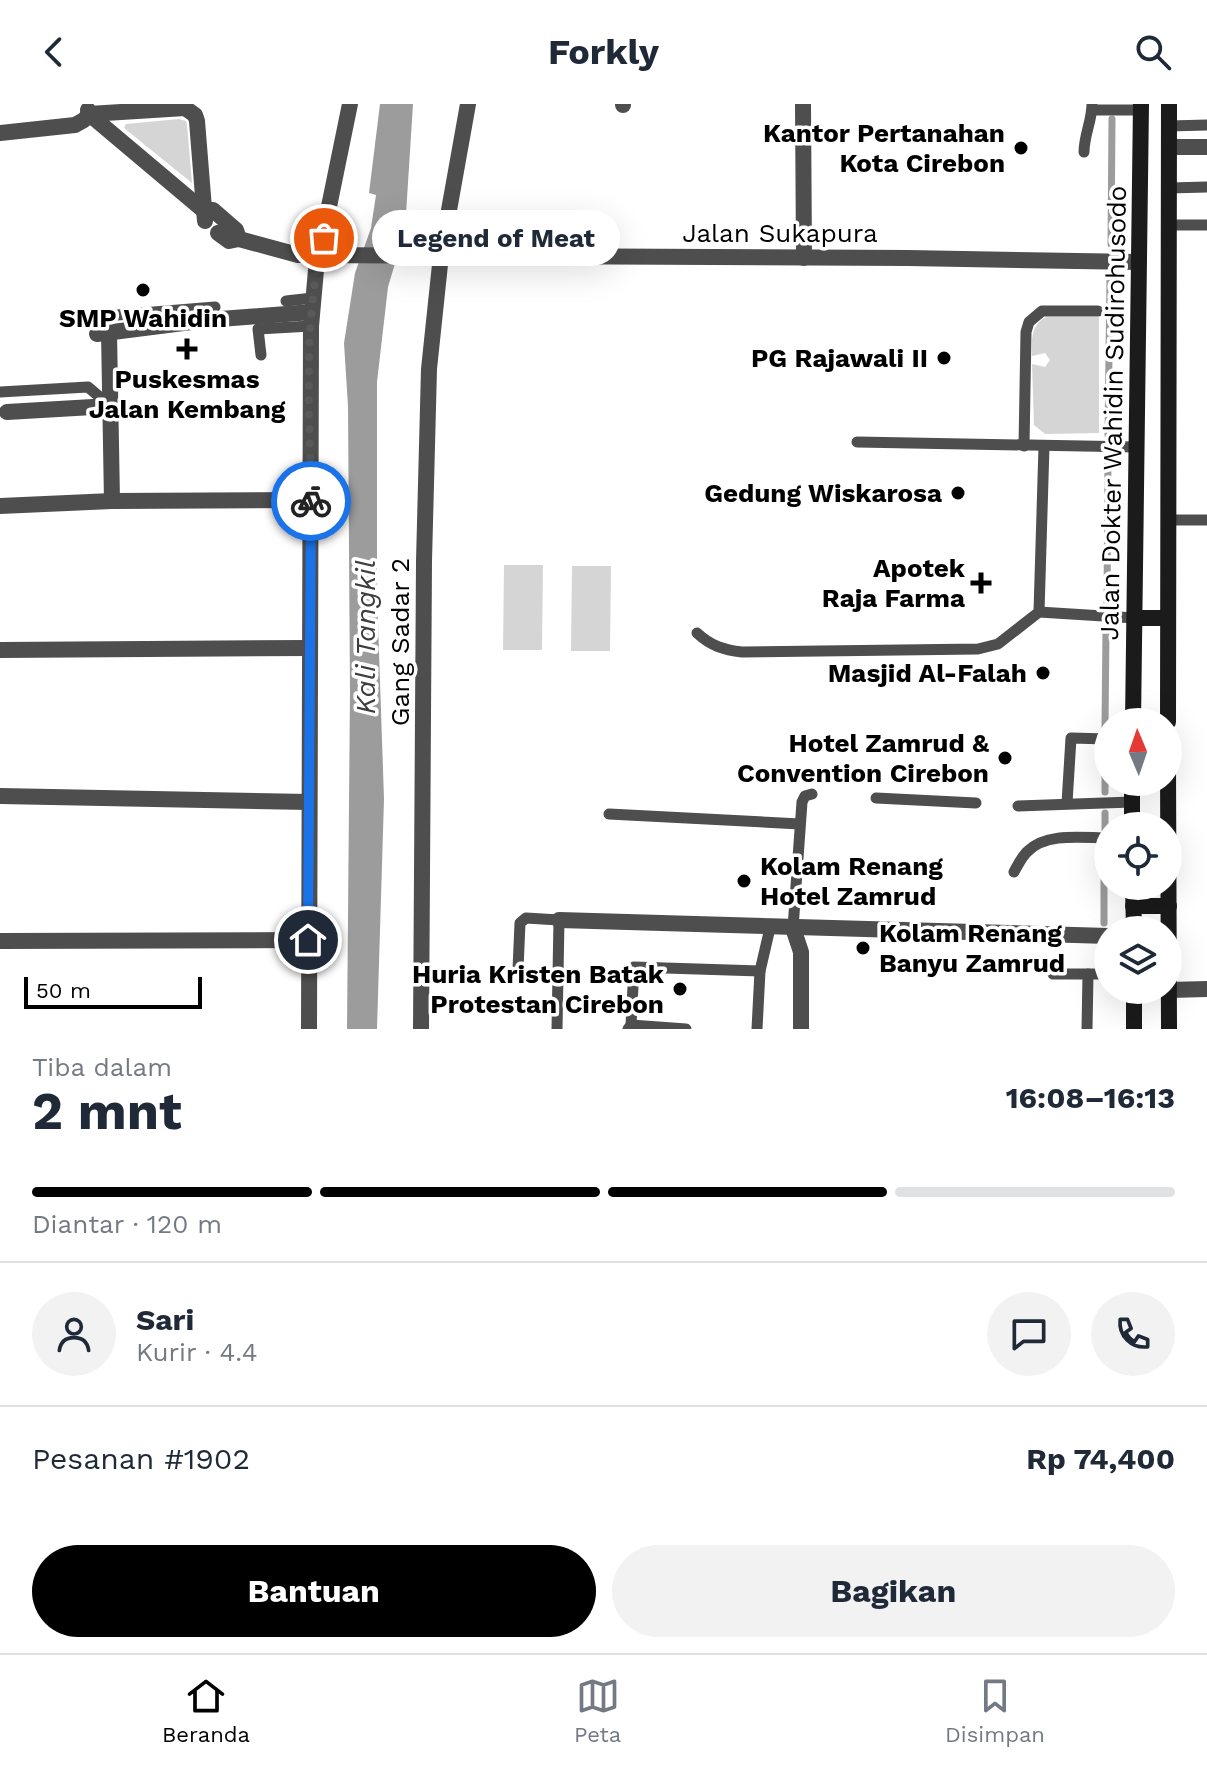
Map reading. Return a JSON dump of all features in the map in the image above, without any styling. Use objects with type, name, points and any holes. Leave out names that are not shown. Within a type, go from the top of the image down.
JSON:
[{"type":"main road","name":"Jalan Dokter Wahidin Sudirohusodo","points":[[1168,708],[1169,104]]},
{"type":"main road","name":"Jalan Dokter Wahidin Sudirohusodo","points":[[1133,708],[1141,107]]},
{"type":"main road","points":[[1135,618],[1167,618]]},
{"type":"main road","points":[[1132,796],[1132,812]]},
{"type":"main road","points":[[1168,796],[1169,916]]},
{"type":"main road","points":[[1133,900],[1133,916]]},
{"type":"main road","points":[[1133,906],[1169,906]]},
{"type":"main road","points":[[1134,1004],[1134,1029]]},
{"type":"main road","points":[[1169,1004],[1169,1029]]},
{"type":"street","points":[[309,1029],[312,312],[335,170],[350,104]]},
{"type":"street","name":"Gang Sadar 2","points":[[421,1029],[424,561],[429,369],[441,255],[468,104]]},
{"type":"street","points":[[803,104],[804,258]]},
{"type":"street","points":[[0,133],[75,125],[84,120],[88,109]]},
{"type":"street","points":[[88,109],[204,216]]},
{"type":"street","points":[[88,109],[191,110],[197,121],[204,216]]},
{"type":"street","points":[[1169,147],[1207,147]]},
{"type":"street","points":[[204,216],[213,210],[236,230],[239,239]]},
{"type":"street","name":"Jalan Sukapura","points":[[218,233],[229,241],[239,239],[278,251],[320,255],[1138,262]]},
{"type":"street","points":[[112,501],[110,405],[104,328],[312,312]]},
{"type":"street","points":[[7,412],[110,405]]},
{"type":"street","points":[[0,506],[112,501],[311,500]]},
{"type":"street","points":[[0,650],[310,648]]},
{"type":"street","points":[[0,796],[309,802]]},
{"type":"street","points":[[559,920],[1094,936]]},
{"type":"street","points":[[793,928],[801,952],[801,1029]]},
{"type":"street","points":[[0,941],[308,940]]},
{"type":"street","points":[[1182,990],[1207,989]]},
{"type":"lane","points":[[1084,152],[1084,135],[1092,118],[1092,107],[1141,107]]},
{"type":"lane","points":[[1169,126],[1207,125]]},
{"type":"lane","points":[[1169,188],[1207,187]]},
{"type":"lane","points":[[1169,225],[1207,225]]},
{"type":"lane","points":[[286,301],[312,312]]},
{"type":"lane","points":[[104,328],[215,307]]},
{"type":"lane","points":[[1024,446],[1029,322],[1042,311],[1098,311]]},
{"type":"lane","points":[[261,355],[258,329],[312,312]]},
{"type":"lane","points":[[7,412],[4,392],[88,387],[110,405]]},
{"type":"lane","points":[[857,442],[1136,447]]},
{"type":"lane","points":[[1039,612],[1044,446]]},
{"type":"lane","points":[[1167,520],[1207,520]]},
{"type":"lane","points":[[697,633],[726,650],[742,652],[959,650],[998,644],[1039,612],[1135,618]]},
{"type":"lane","points":[[1067,803],[1071,738],[1094,739]]},
{"type":"lane","points":[[793,928],[803,799],[812,794]]},
{"type":"lane","points":[[876,798],[976,803]]},
{"type":"lane","points":[[1018,806],[1132,802]]},
{"type":"lane","points":[[609,814],[800,824]]},
{"type":"lane","points":[[1014,872],[1028,851],[1042,841],[1094,838]]},
{"type":"lane","points":[[518,969],[520,923],[526,918],[559,920],[557,1029]]},
{"type":"lane","points":[[757,1029],[760,971],[770,928]]},
{"type":"lane","points":[[686,1029],[629,1027],[634,967],[760,971]]},
{"type":"lane","points":[[1053,974],[1094,974]]},
{"type":"lane","points":[[1087,1029],[1088,974]]},
{"type":"shaded area","points":[[186,121],[187,125],[192,183],[124,128],[126,124]]},
{"type":"shaded area","points":[[1046,317],[1099,317],[1099,433],[1045,434],[1034,425],[1032,364],[1045,367],[1050,360],[1045,353],[1032,356],[1032,339],[1037,325]]},
{"type":"shaded area","points":[[504,565],[543,565],[542,650],[503,650]]},
{"type":"shaded area","points":[[572,566],[611,566],[610,651],[571,651]]},
{"type":"water","name":"Kali Tangkil","points":[[380,104],[413,104],[405,230],[388,287],[377,382],[377,593],[384,799],[377,1029],[347,1029],[350,692],[348,406],[344,343],[355,273],[371,228],[376,195],[369,193]]},
{"type":"waterway","points":[[1111,244],[1112,119]]},
{"type":"waterway","points":[[1108,435],[1110,276]]},
{"type":"waterway","points":[[1107,609],[1108,456]]},
{"type":"waterway","points":[[1105,708],[1106,628]]},
{"type":"waterway","points":[[1104,900],[1104,916]]},
{"type":"way so far","points":[[311,501],[311,326],[316,270],[324,238]]},
{"type":"place","name":"Kantor Pertanahan Kota Cirebon","points":[[1021,148]]},
{"type":"place","name":"Legend of Meat","points":[[324,238]]},
{"type":"place","name":"SMP Wahidin","points":[[143,290]]},
{"type":"place","name":"Puskesmas Jalan Kembang","points":[[187,349]]},
{"type":"place","name":"PG Rajawali II","points":[[944,358]]},
{"type":"place","name":"Gedung Wiskarosa","points":[[958,493]]},
{"type":"place","name":"Apotek Raja Farma","points":[[981,583]]},
{"type":"place","name":"Masjid Al-Falah","points":[[1043,673]]},
{"type":"place","name":"Hotel Zamrud & Convention Cirebon","points":[[1005,758]]},
{"type":"place","name":"Kolam Renang Hotel Zamrud","points":[[744,881]]},
{"type":"place","name":"Kolam Renang Banyu Zamrud","points":[[863,948]]},
{"type":"place","name":"Huria Kristen Batak Protestan Cirebon","points":[[680,989]]},
{"type":"route","points":[[308,940],[311,501]]}]
